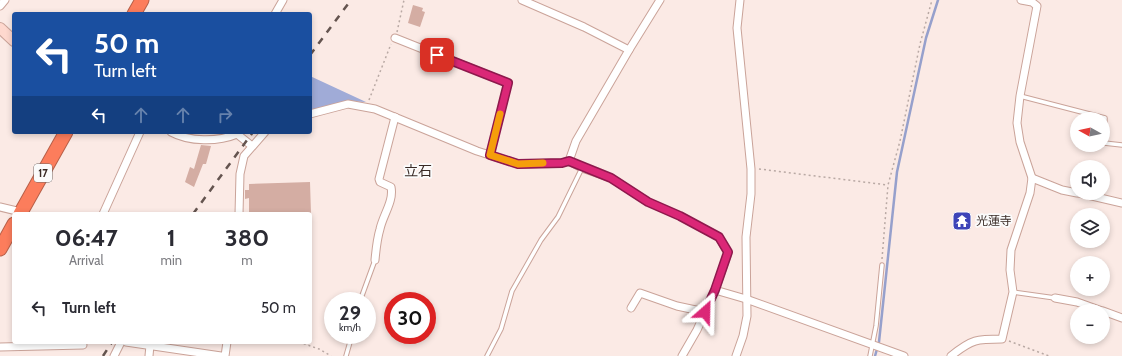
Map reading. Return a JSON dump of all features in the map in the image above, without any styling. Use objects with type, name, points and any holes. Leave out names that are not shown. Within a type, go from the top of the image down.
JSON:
[{"type":"highway","points":[[135,12],[142,0]]},
{"type":"highway","name":"17","points":[[22,212],[65,134]]},
{"type":"highway","points":[[6,244],[12,229]]},
{"type":"street","points":[[0,6],[5,0]]},
{"type":"street","points":[[276,12],[283,0]]},
{"type":"street","points":[[522,0],[584,27],[629,50]]},
{"type":"street","points":[[569,161],[576,141],[660,0]]},
{"type":"street","points":[[736,356],[743,336],[747,316],[746,237],[751,194],[751,168],[737,28],[740,0]]},
{"type":"street","points":[[952,356],[968,343],[983,339],[1002,339],[1013,292],[1010,270],[1011,250],[1030,193],[1032,178],[1020,142],[1017,123],[1020,96],[1037,6],[1032,2],[1021,0]]},
{"type":"street","points":[[0,28],[12,39]]},
{"type":"street","points":[[395,38],[508,83],[490,155]]},
{"type":"street","points":[[312,113],[348,104],[366,107],[375,109],[477,151],[518,164],[562,163],[569,161],[582,168],[611,178],[648,202],[680,216],[719,237],[728,252],[715,290],[697,330],[682,356]]},
{"type":"street","points":[[375,260],[380,228],[389,206],[392,192],[391,187],[380,182],[379,179],[395,117]]},
{"type":"street","points":[[104,212],[139,134]]},
{"type":"street","points":[[174,134],[179,137],[191,139],[228,138],[236,134]]},
{"type":"street","points":[[239,134],[252,146]]},
{"type":"street","points":[[239,212],[240,174],[244,156],[263,134]]},
{"type":"street","points":[[1032,178],[1062,190],[1070,192]]},
{"type":"street","points":[[1109,200],[1122,203]]},
{"type":"street","points":[[0,207],[18,212]]},
{"type":"street","points":[[715,290],[746,299],[904,356]]},
{"type":"street","points":[[631,308],[640,293],[677,306],[705,312]]},
{"type":"street","points":[[1055,298],[1083,304]]},
{"type":"street","points":[[1110,314],[1122,318]]},
{"type":"street","points":[[0,347],[62,344]]},
{"type":"street","points":[[114,356],[120,344]]},
{"type":"street","points":[[142,344],[221,356]]},
{"type":"street","points":[[225,356],[227,344]]},
{"type":"street","points":[[149,356],[150,345]]},
{"type":"lane","points":[[1020,96],[1105,118],[1104,143],[1122,144]]},
{"type":"lane","points":[[487,356],[501,329],[512,291],[541,240],[558,217],[582,168]]},
{"type":"lane","points":[[363,292],[375,260]]},
{"type":"lane","points":[[870,356],[873,346],[882,265]]},
{"type":"lane","points":[[1013,292],[1055,298]]},
{"type":"lane","points":[[346,356],[349,344]]},
{"type":"path","points":[[366,107],[391,43],[395,38],[404,0]]},
{"type":"path","points":[[882,265],[888,185],[920,44],[932,0]]},
{"type":"path","points":[[751,168],[888,185]]},
{"type":"path","points":[[1002,339],[1049,356]]},
{"type":"path","points":[[305,344],[319,349],[331,356]]},
{"type":"shaded area","points":[[312,77],[366,102],[337,103],[312,111]]},
{"type":"building","points":[[413,5],[423,8],[422,11],[425,12],[420,27],[408,23]]},
{"type":"building","points":[[201,145],[211,146],[206,164],[203,164],[194,187],[185,182],[190,167],[194,169]]},
{"type":"building","points":[[310,182],[311,212],[249,212],[249,198],[245,199],[245,190],[249,190],[249,184]]},
{"type":"building","name":"光蓮寺","points":[[966,213],[968,227],[957,228],[955,214]]},
{"type":"waterway","points":[[875,356],[879,342],[897,172],[926,38],[938,0]]},
{"type":"railway","points":[[312,52],[351,0]]},
{"type":"railway","points":[[194,212],[252,134]]},
{"type":"railway","points":[[103,356],[111,344]]},
{"type":"slow traffic","points":[[500,114],[490,155],[518,164],[543,163]]},
{"type":"place","name":"光蓮寺","points":[[962,221]]},
{"type":"district","name":"立石","points":[[418,171]]},
{"type":"route","points":[[437,55],[508,83],[490,155],[518,164],[562,163],[569,161],[582,168],[611,178],[648,202],[680,216],[719,237],[728,252],[715,290],[705,312]]}]
